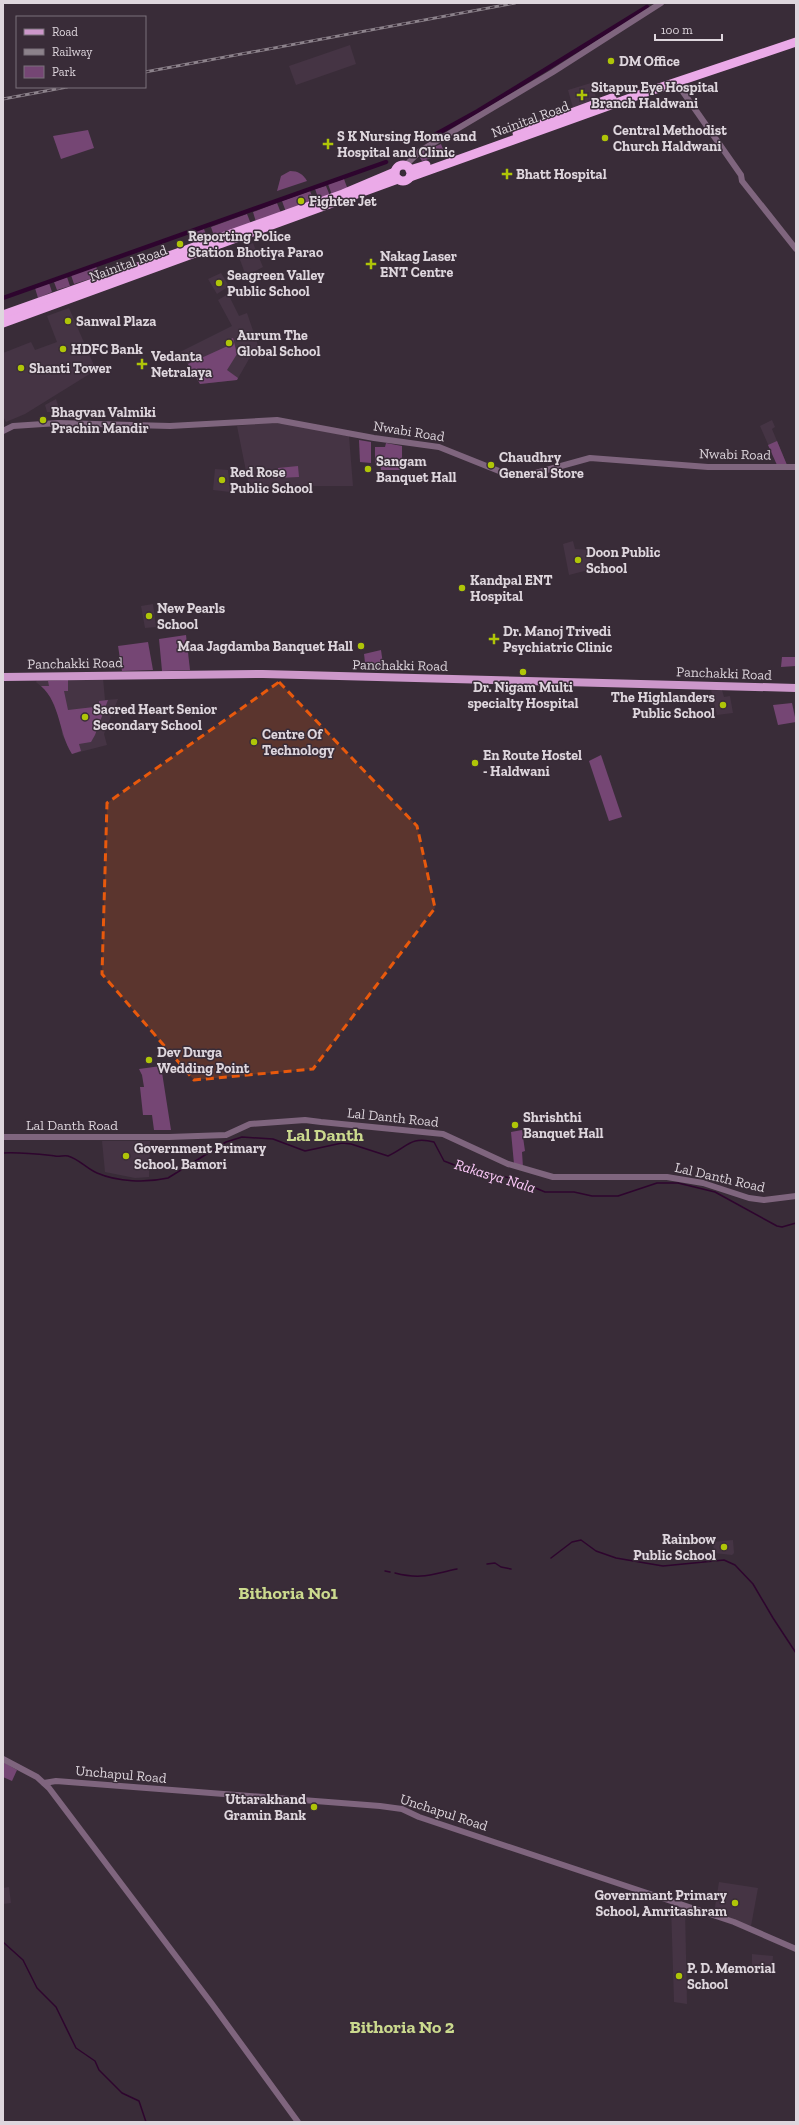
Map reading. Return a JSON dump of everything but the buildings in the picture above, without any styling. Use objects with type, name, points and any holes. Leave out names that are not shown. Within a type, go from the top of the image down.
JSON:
[{"type":"highway","name":"Nainital Road","points":[[770,48],[796,35]]},
{"type":"highway","name":"Nainital Road","points":[[522,134],[586,107],[770,48],[796,42]]},
{"type":"highway","name":"Nainital Road","points":[[408,171],[676,82],[717,66]]},
{"type":"highway","points":[[399,166],[408,171],[404,181],[396,176],[399,166]]},
{"type":"highway","name":"Nainital Road","points":[[3,323],[39,306],[319,206],[396,176]]},
{"type":"highway","name":"Nainital Road","points":[[3,315],[39,306]]},
{"type":"main road","name":"Panchakki Road","points":[[3,677],[260,674],[796,688]]},
{"type":"street","points":[[408,171],[420,151],[553,72],[660,3]]},
{"type":"street","points":[[676,82],[741,175],[742,181],[796,249]]},
{"type":"street","name":"Nwabi Road","points":[[4,428],[58,423],[170,426],[277,420],[350,434],[439,446],[499,471],[511,474],[532,474],[590,458],[722,467],[796,467]]},
{"type":"street","name":"Lal Danth Road","points":[[3,1136],[169,1137],[226,1135],[250,1124],[305,1120],[443,1134],[508,1164],[553,1177],[667,1177],[703,1183],[757,1199],[781,1199],[796,1196]]},
{"type":"street","points":[[3,1758],[44,1783],[212,2004],[298,2122]]},
{"type":"street","name":"Unchapul Road","points":[[44,1783],[56,1781],[380,1806],[402,1809],[419,1817],[734,1922],[796,1949]]},
{"type":"highlighted area","points":[[279,682],[417,826],[435,908],[313,1069],[194,1080],[102,974],[107,803]]},
{"type":"shaded area","points":[[350,45],[356,64],[296,85],[289,66]]},
{"type":"shaded area","name":"Sitapur Eye Hospital Branch Haldwani","points":[[591,83],[597,100],[573,108],[568,90]]},
{"type":"shaded area","points":[[253,243],[263,267],[246,276],[236,249]]},
{"type":"shaded area","name":"Seagreen Valley Public School","points":[[221,273],[229,286],[217,294],[208,279]]},
{"type":"shaded area","name":"Aurum The Global School","points":[[228,294],[239,316],[247,313],[261,354],[249,359],[237,380],[200,384],[180,352],[232,326],[218,300]]},
{"type":"shaded area","points":[[69,308],[96,370],[25,414],[6,422],[3,416],[3,353],[31,342],[35,350],[57,342],[47,316]]},
{"type":"shaded area","points":[[56,399],[60,412],[47,412],[45,405]]},
{"type":"shaded area","points":[[772,420],[775,427],[772,429],[787,465],[777,465],[760,426]]},
{"type":"shaded area","points":[[266,423],[287,424],[349,436],[353,486],[312,486],[250,491],[237,426]]},
{"type":"shaded area","name":"Red Rose Public School","points":[[215,469],[228,470],[230,492],[213,490]]},
{"type":"shaded area","name":"Doon Public School","points":[[573,541],[575,549],[589,550],[592,569],[569,575],[563,544]]},
{"type":"shaded area","name":"New Pearls School","points":[[153,604],[156,627],[145,628],[141,606]]},
{"type":"shaded area","name":"Sacred Heart Senior Secondary School","points":[[103,678],[105,700],[118,699],[104,734],[107,745],[72,754],[62,734],[61,723],[49,693],[36,682],[38,679]]},
{"type":"shaded area","name":"The Highlanders Public School","points":[[711,690],[722,690],[724,697],[730,696],[733,713],[717,715]]},
{"type":"shaded area","name":"Government Primary School, Bamori","points":[[102,1141],[150,1141],[149,1177],[135,1178],[105,1172]]},
{"type":"shaded area","name":"Rainbow Public School","points":[[733,1540],[734,1553],[732,1555],[714,1553],[713,1542]]},
{"type":"shaded area","name":"Governmant Primary School, Amritashram","points":[[719,1882],[758,1888],[751,1926],[714,1913]]},
{"type":"shaded area","points":[[9,1887],[11,1903],[3,1904],[3,1888]]},
{"type":"shaded area","name":"P. D. Memorial School","points":[[672,1903],[685,1908],[687,2004],[674,2002]]},
{"type":"shaded area","points":[[752,1954],[773,1956],[772,1969],[752,1967]]},
{"type":"green space","points":[[88,130],[94,148],[61,159],[53,136]]},
{"type":"green space","points":[[441,144],[445,154],[422,161],[420,158],[423,152]]},
{"type":"green space","points":[[290,171],[300,173],[307,181],[277,191],[281,176]]},
{"type":"green space","points":[[344,179],[348,190],[332,195],[328,184]]},
{"type":"green space","points":[[326,186],[330,196],[319,200],[315,189]]},
{"type":"green space","points":[[310,191],[314,201],[286,212],[282,201]]},
{"type":"green space","points":[[277,203],[281,213],[256,222],[253,212]]},
{"type":"green space","points":[[247,214],[251,224],[214,236],[211,227]]},
{"type":"green space","points":[[204,229],[207,238],[193,243],[189,234]]},
{"type":"green space","points":[[96,266],[99,276],[74,284],[71,275]]},
{"type":"green space","points":[[67,277],[70,286],[57,290],[54,282]]},
{"type":"green space","points":[[49,283],[52,292],[38,298],[35,288]]},
{"type":"green space","points":[[233,338],[237,354],[227,370],[238,378],[237,380],[200,384],[188,364],[232,344],[231,339]]},
{"type":"green space","points":[[359,440],[371,442],[371,463],[360,462]]},
{"type":"green space","points":[[777,441],[787,465],[777,465],[768,445]]},
{"type":"green space","points":[[386,443],[402,446],[402,470],[381,470],[380,464],[375,463],[375,447],[385,447]]},
{"type":"green space","points":[[298,466],[299,477],[278,478],[278,468]]},
{"type":"green space","points":[[186,635],[190,670],[162,671],[159,639]]},
{"type":"green space","points":[[148,642],[153,670],[122,671],[118,646]]},
{"type":"green space","points":[[381,650],[384,671],[366,671],[364,654]]},
{"type":"green space","points":[[782,657],[796,657],[796,666],[781,667]]},
{"type":"green space","points":[[68,680],[68,691],[64,691],[68,710],[94,707],[94,705],[99,704],[99,701],[108,700],[91,742],[79,744],[81,751],[72,754],[67,746],[52,701],[48,693],[41,686],[49,686],[48,681]]},
{"type":"green space","points":[[792,703],[796,722],[778,725],[773,705]]},
{"type":"green space","points":[[601,755],[622,817],[609,821],[589,761]]},
{"type":"green space","points":[[161,1066],[171,1130],[154,1130],[152,1115],[143,1115],[140,1087],[144,1087],[142,1075],[139,1069]]},
{"type":"green space","points":[[522,1130],[525,1151],[522,1152],[523,1167],[514,1164],[511,1132]]},
{"type":"green space","points":[[3,1762],[17,1770],[12,1781],[3,1777]]},
{"type":"waterway","points":[[431,137],[478,111],[647,7]]},
{"type":"waterway","points":[[3,298],[386,162]]},
{"type":"waterway","name":"Rakasya Nala","points":[[3,1153],[68,1156],[76,1159],[93,1171],[105,1176],[132,1181],[151,1181],[168,1178],[226,1142],[242,1137],[273,1139],[305,1151],[342,1143],[351,1144],[388,1156],[410,1143],[420,1140],[434,1142],[444,1161],[457,1166],[514,1179],[545,1192],[574,1192],[592,1196],[618,1196],[657,1183],[678,1183],[715,1192],[777,1226],[782,1227],[796,1223]]},
{"type":"waterway","points":[[551,1558],[572,1542],[581,1540],[596,1551],[616,1558],[663,1566],[724,1560],[735,1565],[753,1584],[796,1653]]},
{"type":"waterway","points":[[487,1564],[495,1563],[501,1567],[511,1569]]},
{"type":"waterway","points":[[395,1573],[420,1576],[457,1569]]},
{"type":"waterway","points":[[385,1571],[390,1572]]},
{"type":"waterway","points":[[3,1942],[23,1960],[37,1988],[56,2007],[76,2048],[95,2061],[99,2070],[122,2093],[139,2101],[146,2122]]},
{"type":"railway","points":[[146,72],[515,3]]},
{"type":"railway","points":[[3,99],[62,88]]},
{"type":"place","name":"DM Office","points":[[611,61]]},
{"type":"place","name":"Sitapur Eye Hospital Branch Haldwani","points":[[582,95]]},
{"type":"place","name":"Central Methodist Church Haldwani","points":[[605,138]]},
{"type":"place","name":"S K Nursing Home and Hospital and Clinic","points":[[328,144]]},
{"type":"place","name":"Bhatt Hospital","points":[[507,174]]},
{"type":"place","name":"Fighter Jet","points":[[301,201]]},
{"type":"place","name":"Reporting Police Station Bhotiya Parao","points":[[180,244]]},
{"type":"place","name":"Nakag Laser ENT Centre","points":[[371,264]]},
{"type":"place","name":"Seagreen Valley Public School","points":[[219,283]]},
{"type":"place","name":"Sanwal Plaza","points":[[68,321]]},
{"type":"place","name":"Aurum The Global School","points":[[229,343]]},
{"type":"place","name":"HDFC Bank","points":[[63,349]]},
{"type":"place","name":"Vedanta Netralaya","points":[[142,364]]},
{"type":"place","name":"Shanti Tower","points":[[21,368]]},
{"type":"place","name":"Bhagvan Valmiki Prachin Mandir","points":[[43,420]]},
{"type":"place","name":"Chaudhry General Store","points":[[491,465]]},
{"type":"place","name":"Sangam Banquet Hall","points":[[368,469]]},
{"type":"place","name":"Red Rose Public School","points":[[222,480]]},
{"type":"place","name":"Doon Public School","points":[[578,560]]},
{"type":"place","name":"Kandpal ENT Hospital","points":[[462,588]]},
{"type":"place","name":"New Pearls School","points":[[149,616]]},
{"type":"place","name":"Dr. Manoj Trivedi Psychiatric Clinic","points":[[494,639]]},
{"type":"place","name":"Maa Jagdamba Banquet Hall","points":[[361,646]]},
{"type":"place","name":"Dr. Nigam Multi specialty Hospital","points":[[523,672]]},
{"type":"place","name":"The Highlanders Public School","points":[[723,705]]},
{"type":"place","name":"Sacred Heart Senior Secondary School","points":[[85,717]]},
{"type":"place","name":"Centre Of Technology","points":[[254,742]]},
{"type":"place","name":"En Route Hostel - Haldwani","points":[[475,763]]},
{"type":"place","name":"Dev Durga Wedding Point","points":[[149,1060]]},
{"type":"place","name":"Shrishthi Banquet Hall","points":[[515,1125]]},
{"type":"place","name":"Government Primary School, Bamori","points":[[126,1156]]},
{"type":"place","name":"Rainbow Public School","points":[[724,1547]]},
{"type":"place","name":"Uttarakhand Gramin Bank","points":[[314,1807]]},
{"type":"place","name":"Governmant Primary School, Amritashram","points":[[735,1903]]},
{"type":"place","name":"P. D. Memorial School","points":[[679,1976]]},
{"type":"district","name":"Lal Danth","points":[[325,1135]]},
{"type":"district","name":"Bithoria No1","points":[[288,1593]]},
{"type":"district","name":"Bithoria No 2","points":[[402,2027]]}]
